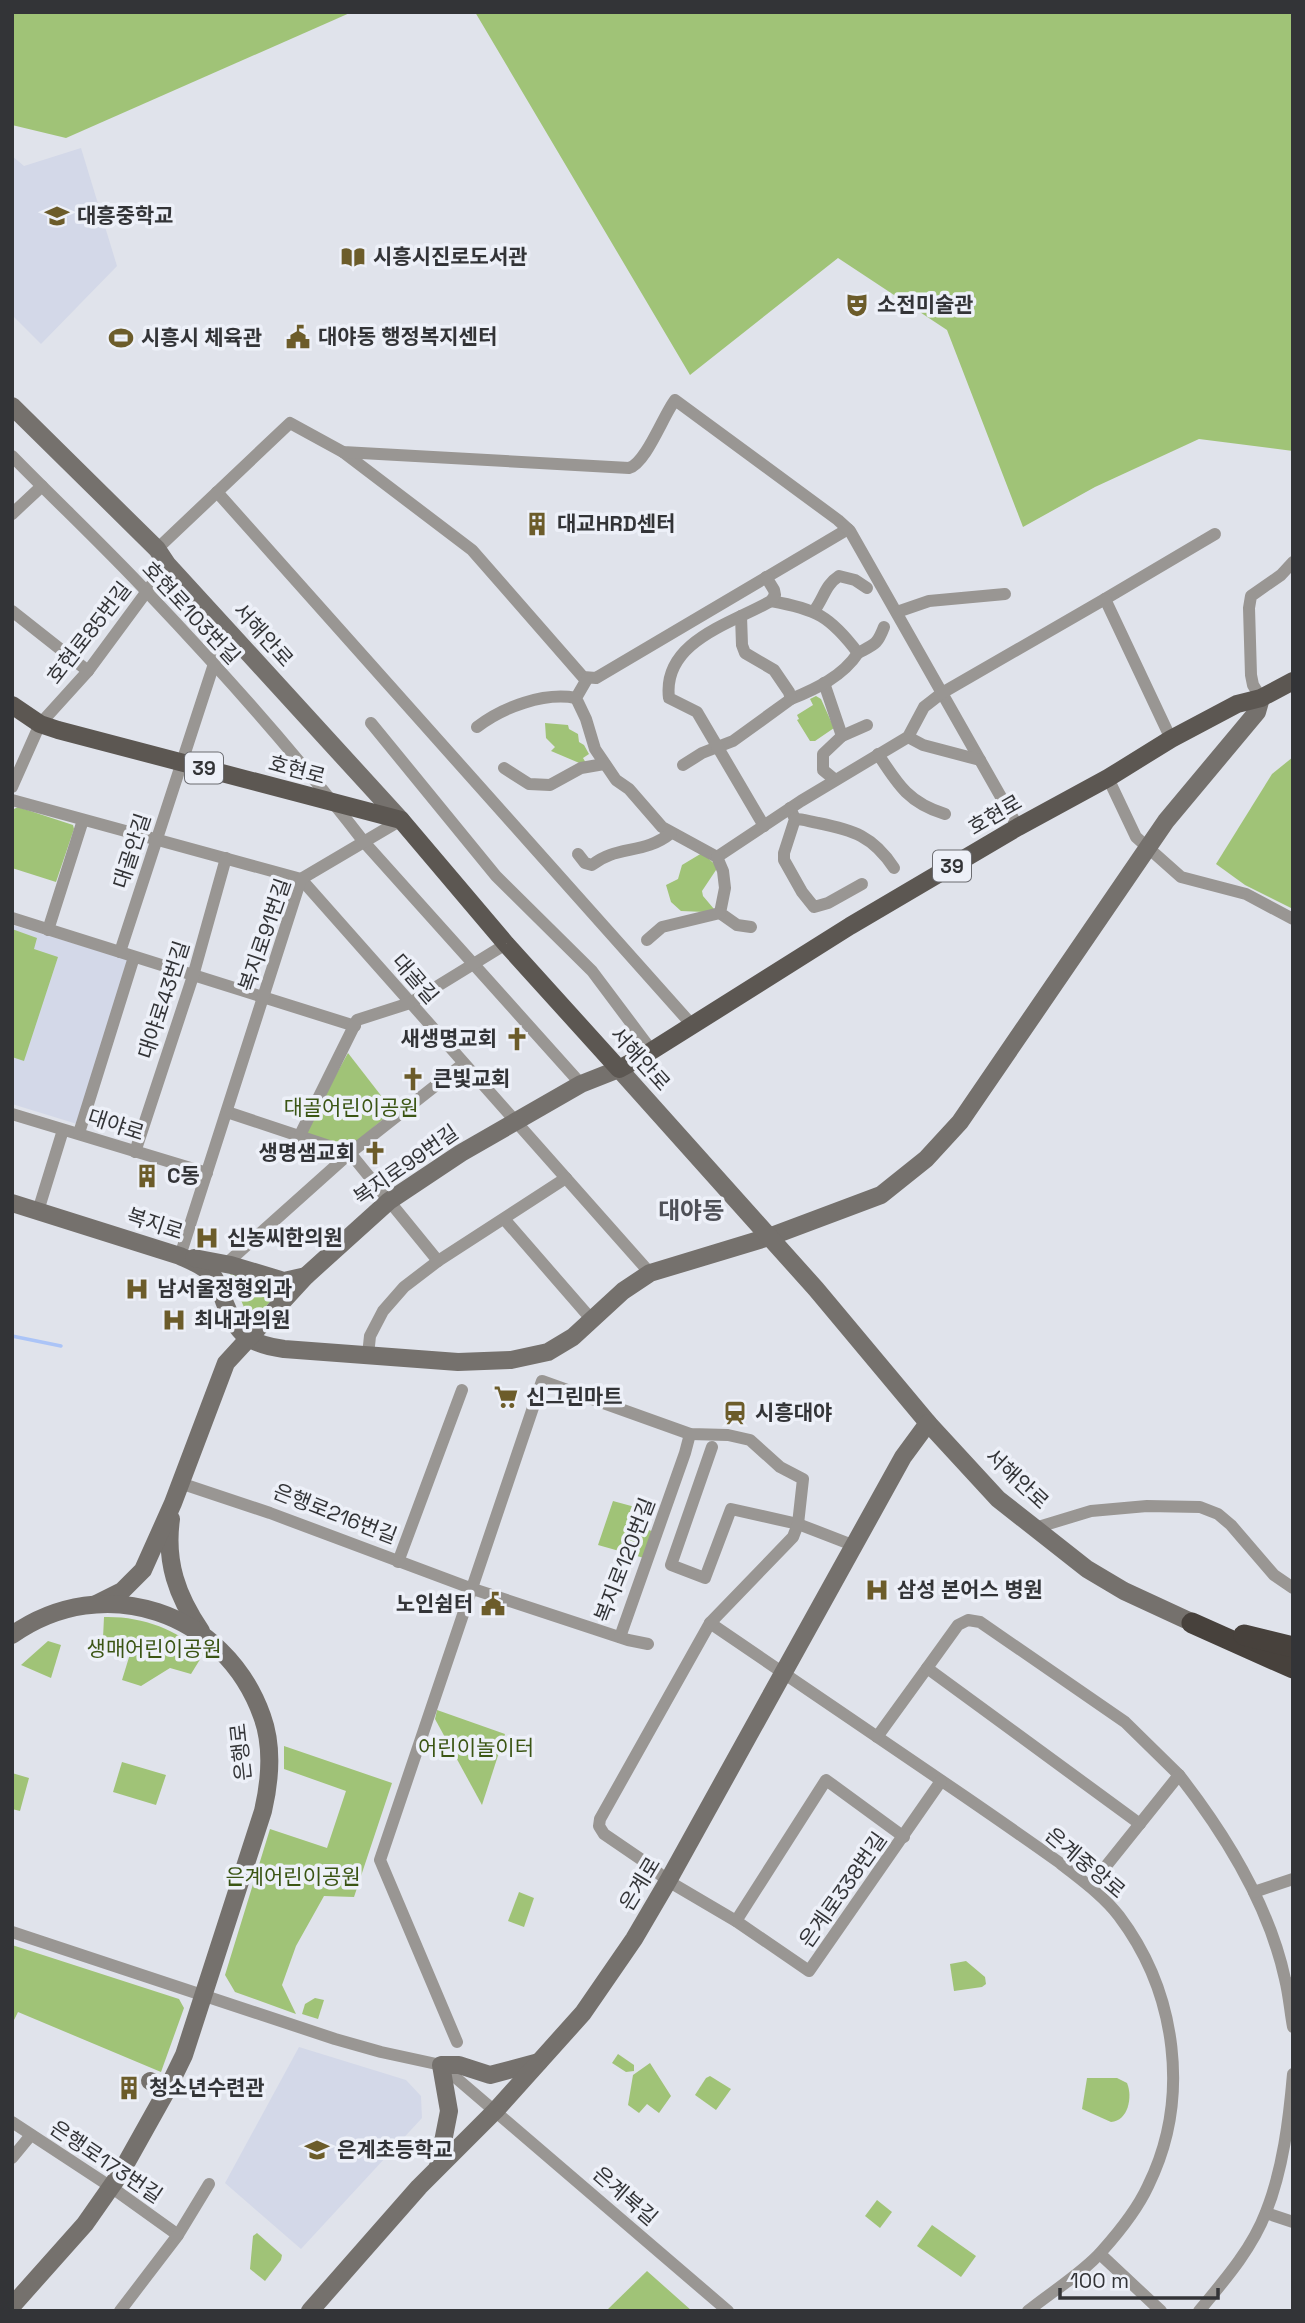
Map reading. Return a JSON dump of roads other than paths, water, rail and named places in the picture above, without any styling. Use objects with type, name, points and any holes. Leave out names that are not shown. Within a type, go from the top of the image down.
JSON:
[{"type":"highway","points":[[1192,1623],[1293,1647]]},
{"type":"highway","points":[[1192,1623],[1293,1668]]},
{"type":"main road","name":"호현로","points":[[619,1069],[652,1051],[811,949],[1018,827],[1237,704],[1261,698],[1293,681]]},
{"type":"main road","name":"호현로","points":[[12,705],[40,724],[401,820]]},
{"type":"main road","name":"서해안로","points":[[401,820],[506,944],[619,1069]]},
{"type":"street","points":[[343,452],[629,468],[635,466],[646,453],[664,414],[675,400],[848,529],[1018,827]]},
{"type":"street","name":"서해안로","points":[[12,406],[162,556],[401,820]]},
{"type":"street","name":"호현로85번길","points":[[12,786],[40,724],[88,671],[146,591],[162,556],[217,492],[290,423],[343,452]]},
{"type":"street","points":[[343,452],[472,550],[587,679],[596,678],[848,529]]},
{"type":"street","name":"호현로103번길","points":[[12,456],[146,591],[213,664],[335,804],[364,842],[582,1084]]},
{"type":"street","points":[[12,514],[42,486]]},
{"type":"street","points":[[217,492],[692,1025]]},
{"type":"street","points":[[716,857],[764,826],[793,813],[834,779],[908,737],[924,707],[942,693],[1214,534]]},
{"type":"street","points":[[96,1604],[122,1591],[146,1564],[173,1503],[226,1363],[247,1338],[258,1344],[284,1349],[458,1362],[510,1360],[539,1355],[573,1337],[623,1291],[650,1273],[769,1237],[881,1195],[926,1159],[960,1122],[1148,846],[1211,765],[1257,712],[1261,698],[1253,685],[1251,675],[1251,596],[1281,576],[1293,562]]},
{"type":"street","points":[[814,611],[821,602],[823,592],[831,581],[839,576],[855,580],[867,588]]},
{"type":"street","points":[[764,826],[697,712],[669,698],[667,686],[674,666],[688,648],[730,621],[771,601],[775,595],[774,590],[766,577]]},
{"type":"street","points":[[897,612],[929,601],[1005,594]]},
{"type":"street","points":[[1105,599],[1171,740]]},
{"type":"street","points":[[771,601],[814,611],[823,616],[845,635],[859,653]]},
{"type":"street","points":[[12,611],[88,671]]},
{"type":"street","points":[[741,616],[742,645],[746,653],[774,670],[791,699]]},
{"type":"street","points":[[683,765],[756,726],[791,699],[824,683],[849,666],[859,653],[878,642],[884,626]]},
{"type":"street","points":[[180,762],[226,627]]},
{"type":"street","points":[[576,698],[587,679]]},
{"type":"street","points":[[824,683],[842,736]]},
{"type":"street","points":[[477,726],[491,716],[523,704],[562,695],[576,698]]},
{"type":"street","points":[[576,698],[604,764],[616,780],[649,810],[662,827],[716,857],[723,871],[725,888],[720,913]]},
{"type":"street","points":[[371,723],[496,876],[593,971],[652,1051]]},
{"type":"street","points":[[834,779],[824,770],[822,754],[842,736],[867,725]]},
{"type":"street","points":[[908,737],[923,745],[980,760]]},
{"type":"street","points":[[877,754],[910,797],[924,807],[945,814]]},
{"type":"street","name":"대골안길","points":[[120,952],[180,762]]},
{"type":"street","points":[[503,768],[529,783],[550,785],[581,768],[604,764]]},
{"type":"street","points":[[1108,778],[1136,836],[1181,877],[1246,894],[1293,919]]},
{"type":"street","points":[[12,800],[301,879]]},
{"type":"street","points":[[793,813],[864,836],[887,856],[894,868]]},
{"type":"street","points":[[793,813],[784,860],[814,908],[862,884]]},
{"type":"street","points":[[48,930],[83,820]]},
{"type":"street","name":"복지로91번길","points":[[180,1256],[301,879],[401,820]]},
{"type":"street","points":[[578,855],[585,863],[592,865],[607,854],[659,843],[671,833]]},
{"type":"street","name":"대야로43번길","points":[[135,1152],[193,976],[226,858]]},
{"type":"street","name":"대골길","points":[[301,879],[650,1273]]},
{"type":"street","points":[[647,940],[662,927],[720,913],[737,925],[751,928]]},
{"type":"street","points":[[12,918],[355,1026]]},
{"type":"street","points":[[300,1135],[357,1020],[410,1003],[506,944]]},
{"type":"street","points":[[79,1133],[134,957]]},
{"type":"street","points":[[227,1264],[350,1153],[463,1064]]},
{"type":"street","name":"서해안로","points":[[619,1069],[769,1237],[928,1423],[998,1499],[1087,1569],[1124,1591],[1192,1623],[1293,1661]]},
{"type":"street","name":"복지로99번길","points":[[247,1338],[306,1276],[389,1201],[461,1153],[516,1121],[582,1084],[619,1069]]},
{"type":"street","points":[[227,1112],[350,1153],[438,1261]]},
{"type":"street","name":"대야로","points":[[12,1114],[207,1173]]},
{"type":"street","points":[[37,1211],[64,1130]]},
{"type":"street","points":[[368,1355],[370,1336],[383,1311],[404,1287],[438,1261],[566,1178]]},
{"type":"street","name":"복지로","points":[[12,1203],[180,1256],[212,1274],[234,1324],[247,1338]]},
{"type":"street","points":[[505,1220],[592,1320]]},
{"type":"street","points":[[180,1256],[227,1264],[285,1281],[306,1276]]},
{"type":"street","points":[[457,2042],[380,1860],[542,1381],[690,1434],[729,1435],[750,1440],[780,1467],[803,1479],[798,1524],[793,1537],[710,1623]]},
{"type":"street","points":[[398,1562],[462,1391]]},
{"type":"street","name":"은계로","points":[[310,2311],[438,2167],[496,2110],[583,2013],[634,1939],[668,1881],[904,1457],[928,1423]]},
{"type":"street","name":"복지로120번길","points":[[473,1589],[620,1637],[690,1434]]},
{"type":"street","points":[[904,1457],[926,1446],[950,1446]]},
{"type":"street","points":[[712,1447],[671,1565],[705,1578],[731,1508],[798,1524],[855,1546]]},
{"type":"street","name":"은행로216번길","points":[[180,1483],[270,1513],[473,1589]]},
{"type":"street","points":[[173,1503],[169,1541],[175,1583],[181,1599],[205,1636]]},
{"type":"street","points":[[1035,1528],[1091,1511],[1147,1506],[1200,1507],[1218,1514],[1231,1525],[1274,1575],[1293,1588]]},
{"type":"street","name":"은행로","points":[[12,1635],[47,1615],[96,1604],[120,1604],[152,1610],[184,1623],[205,1636],[233,1664],[252,1693],[262,1717],[269,1762],[263,1811],[184,2055],[135,2149],[111,2187],[59,2256],[12,2306]]},
{"type":"street","points":[[877,1737],[958,1625],[968,1620],[981,1622],[1125,1722],[1179,1775],[1203,1805],[1254,1892],[1274,1941],[1285,1979],[1293,2027]]},
{"type":"street","name":"은계중앙로","points":[[710,1623],[942,1781],[1090,1886],[1118,1914],[1136,1941],[1153,1975],[1166,2010],[1173,2052],[1171,2105],[1149,2186],[1100,2254],[1028,2311]]},
{"type":"street","name":"은계로338번길","points":[[710,1623],[599,1823],[604,1834],[645,1861],[668,1881],[736,1921],[809,1971],[904,1837],[826,1780],[736,1921]]},
{"type":"street","points":[[620,1637],[648,1644]]},
{"type":"street","points":[[927,1668],[1140,1824]]},
{"type":"street","points":[[1090,1886],[1179,1775]]},
{"type":"street","points":[[904,1837],[942,1781]]},
{"type":"street","points":[[1254,1892],[1293,1879]]},
{"type":"street","points":[[12,1932],[335,2039],[441,2065],[459,2065],[478,2073],[493,2075],[542,2060]]},
{"type":"street","points":[[438,2167],[449,2111],[441,2065]]},
{"type":"street","name":"은계북길","points":[[441,2065],[729,2311]]},
{"type":"street","points":[[1199,2311],[1233,2270],[1266,2213],[1285,2139],[1293,2074]]},
{"type":"street","points":[[150,2081],[167,2090]]},
{"type":"street","name":"은행로173번길","points":[[12,2122],[178,2235]]},
{"type":"street","points":[[12,2158],[31,2135]]},
{"type":"street","points":[[120,2311],[178,2235],[209,2184]]},
{"type":"street","points":[[1266,2213],[1293,2222]]},
{"type":"street","points":[[1100,2254],[1161,2311]]},
{"type":"waterway","points":[[12,1336],[61,1346]]},
{"type":"place","name":"대흥중학교","points":[[57,216]]},
{"type":"place","name":"시흥시진로도서관","points":[[353,257]]},
{"type":"place","name":"소전미술관","points":[[857,305]]},
{"type":"place","name":"대야동 행정복지센터","points":[[298,337]]},
{"type":"place","name":"시흥시 체육관","points":[[121,338]]},
{"type":"place","name":"대교HRD센터","points":[[537,524]]},
{"type":"place","name":"새생명교회","points":[[517,1039]]},
{"type":"place","name":"큰빛교회","points":[[413,1079]]},
{"type":"place","name":"생명샘교회","points":[[375,1153]]},
{"type":"place","name":"C동","points":[[147,1176]]},
{"type":"place","name":"신농씨한의원","points":[[207,1238]]},
{"type":"place","name":"남서울정형외과","points":[[137,1289]]},
{"type":"place","name":"최내과의원","points":[[174,1320]]},
{"type":"place","name":"신그린마트","points":[[506,1397]]},
{"type":"place","name":"시흥대야","points":[[735,1413]]},
{"type":"place","name":"삼성 본어스 병원","points":[[877,1590]]},
{"type":"place","name":"노인쉼터","points":[[493,1604]]},
{"type":"place","name":"청소년수련관","points":[[129,2088]]},
{"type":"place","name":"은계초등학교","points":[[317,2150]]},
{"type":"district","name":"대야동","points":[[691,1211]]},
{"type":"park label","name":"대골어린이공원","points":[[351,1108]]},
{"type":"park label","name":"생매어린이공원","points":[[154,1649]]},
{"type":"park label","name":"어린이놀이터","points":[[476,1748]]},
{"type":"park label","name":"은계어린이공원","points":[[293,1877]]}]
